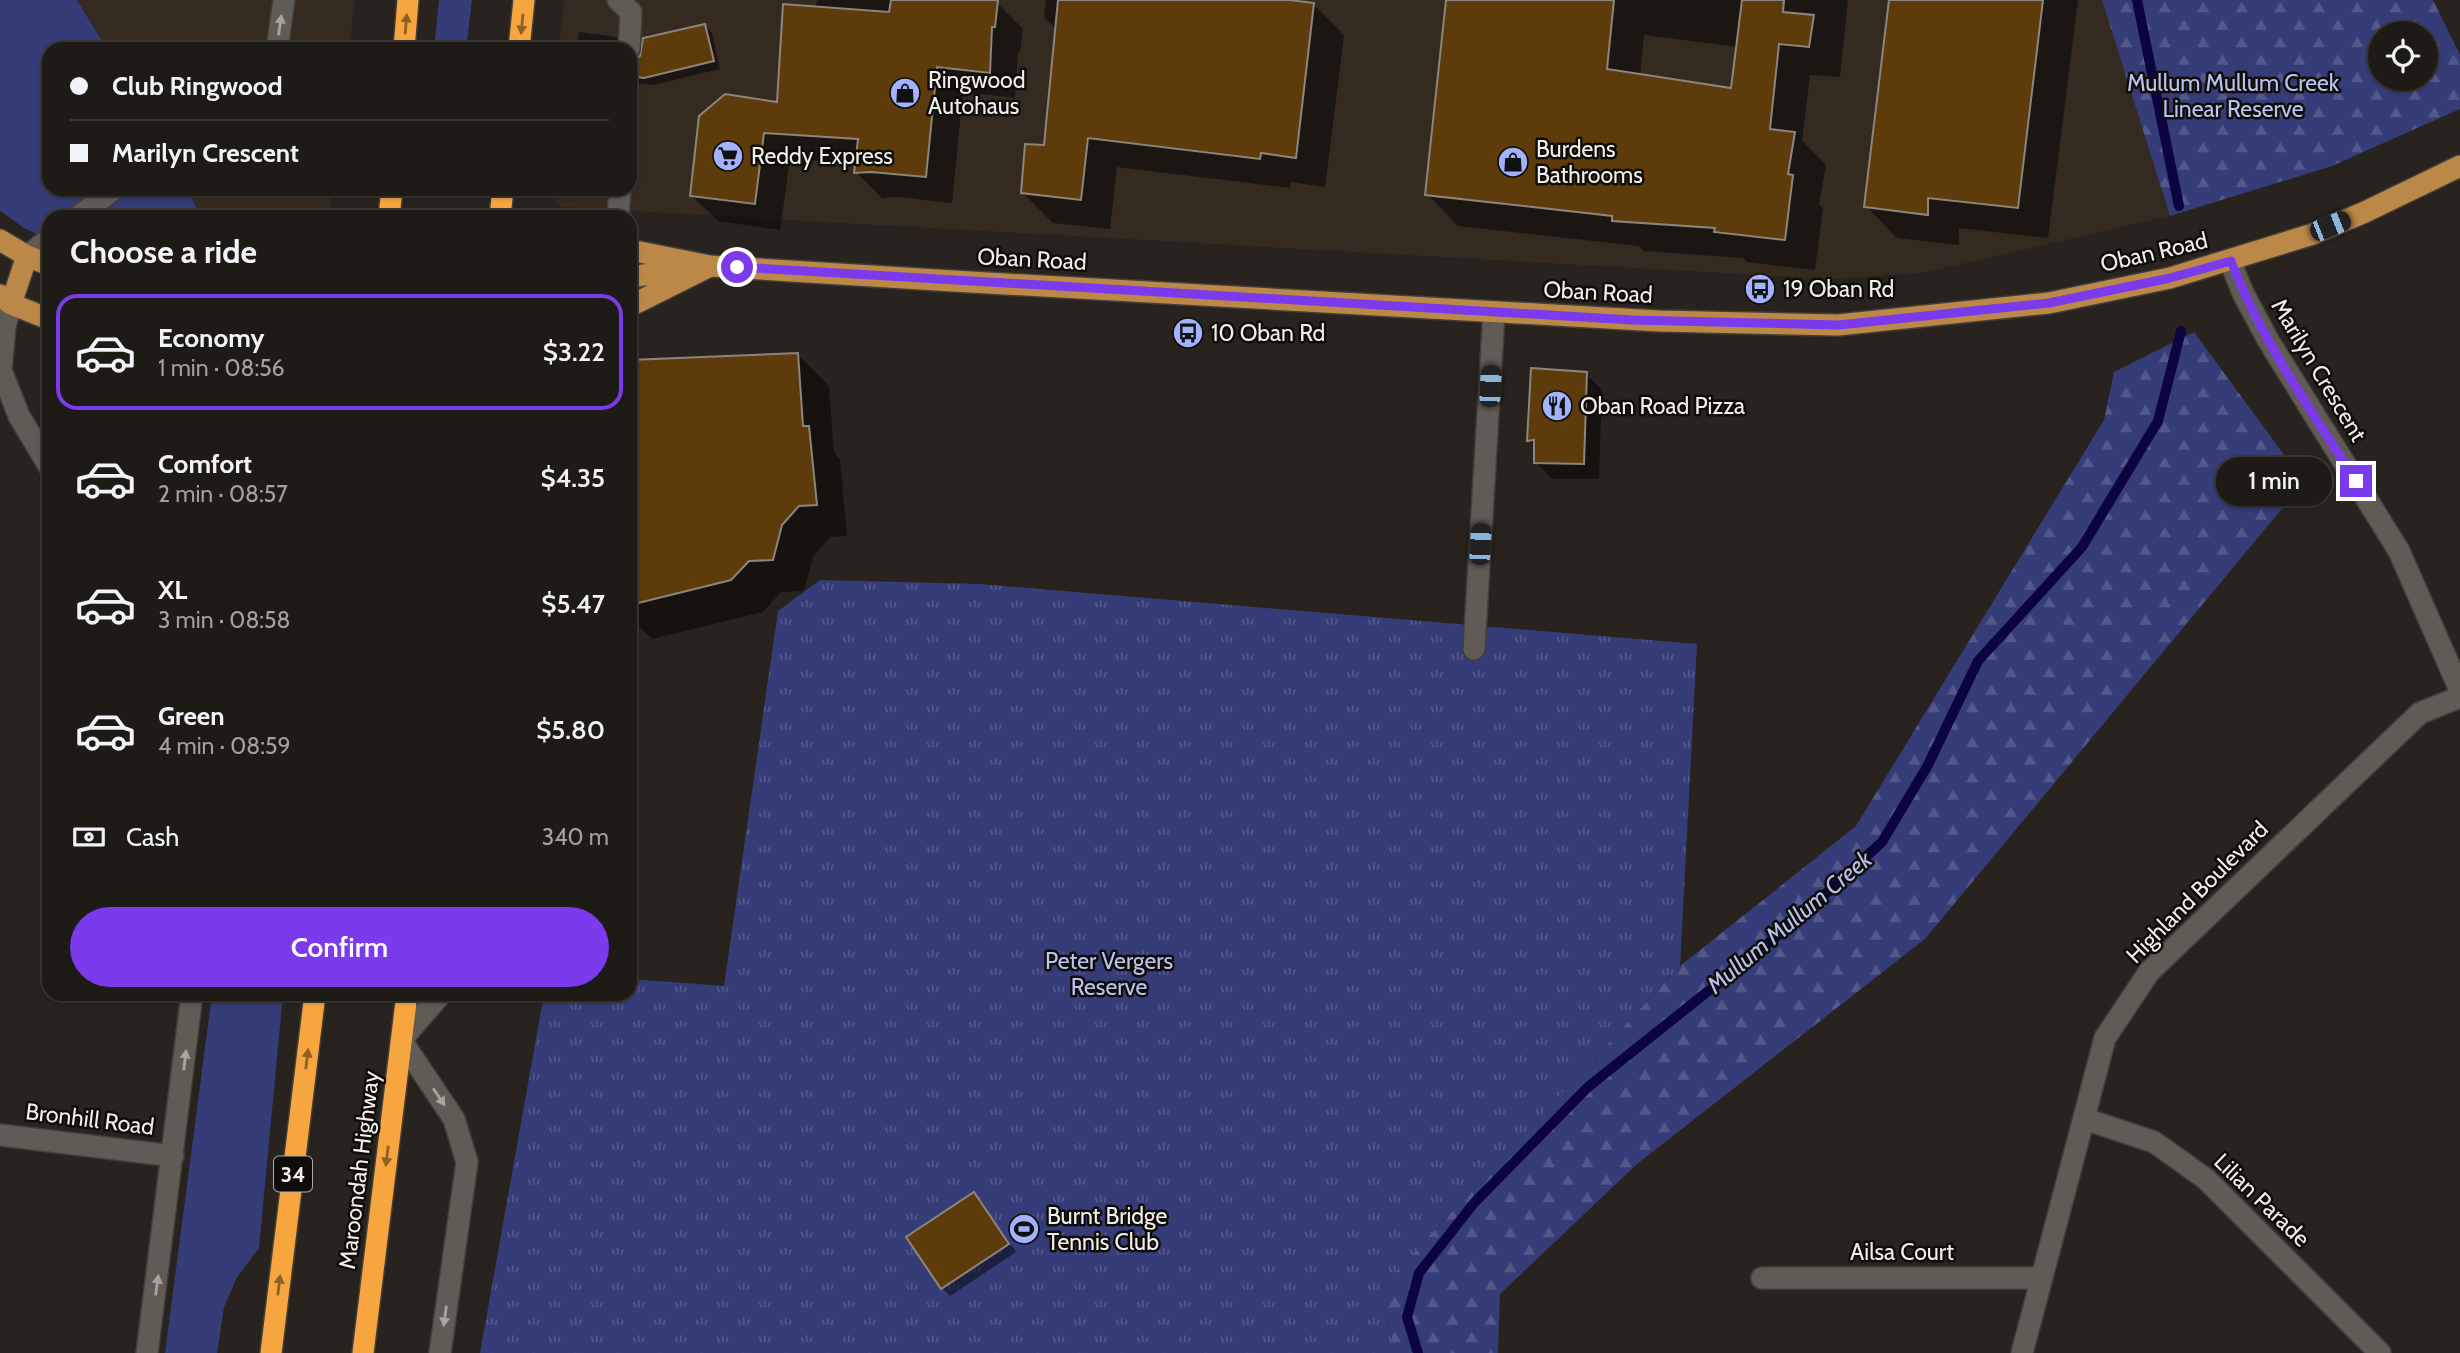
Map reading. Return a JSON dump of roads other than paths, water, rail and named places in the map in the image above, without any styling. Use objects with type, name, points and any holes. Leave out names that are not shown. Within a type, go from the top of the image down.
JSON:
[{"type":"highway","points":[[405,42],[408,0]]},
{"type":"highway","points":[[520,42],[524,0]]},
{"type":"highway","name":"34","points":[[271,1353],[314,1001]]},
{"type":"highway","name":"Maroondah Highway","points":[[363,1353],[406,1001]]},
{"type":"main road","name":"Oban Road","points":[[637,251],[710,266],[1659,321],[1839,325],[2049,303],[2170,278],[2313,234],[2460,166]]},
{"type":"main road","points":[[0,240],[42,262]]},
{"type":"main road","points":[[27,256],[6,299],[42,316]]},
{"type":"main road","name":"Oban Road","points":[[637,276],[710,266]]},
{"type":"main road","points":[[637,302],[710,266]]},
{"type":"street","points":[[278,42],[284,0]]},
{"type":"street","points":[[618,0],[631,12],[629,42]]},
{"type":"street","points":[[87,210],[105,196]]},
{"type":"street","points":[[27,256],[42,244]]},
{"type":"street","name":"Marilyn Crescent","points":[[2231,261],[2243,293],[2268,340],[2399,551],[2460,690]]},
{"type":"street","points":[[6,299],[1,370],[19,416],[42,454]]},
{"type":"street","points":[[1474,649],[1494,312]]},
{"type":"street","name":"Highland Boulevard","points":[[2022,1353],[2105,1038],[2149,972],[2420,713],[2460,697]]},
{"type":"street","points":[[147,1353],[191,1001]]},
{"type":"street","points":[[435,1001],[401,1040],[454,1119],[467,1162],[440,1353]]},
{"type":"street","name":"Lilian Parade","points":[[2085,1119],[2154,1142],[2206,1179],[2380,1353]]},
{"type":"street","name":"Bronhill Road","points":[[0,1135],[173,1156]]},
{"type":"street","name":"Ailsa Court","points":[[1762,1278],[2042,1278]]},
{"type":"waterway","name":"Mullum Mullum Creek","points":[[2137,0],[2179,206]]},
{"type":"waterway","name":"Mullum Mullum Creek","points":[[1418,1353],[1407,1317],[1419,1273],[1474,1203],[1588,1087],[1796,921],[1882,842],[1928,765],[1978,661],[2082,547],[2158,421],[2181,331]]},
{"type":"place","name":"Ringwood Autohaus","points":[[905,93]]},
{"type":"place","name":"Reddy Express","points":[[728,156]]},
{"type":"place","name":"Burdens Bathrooms","points":[[1513,162]]},
{"type":"place","name":"19 Oban Rd","points":[[1760,289]]},
{"type":"place","name":"10 Oban Rd","points":[[1188,333]]},
{"type":"place","name":"Oban Road Pizza","points":[[1557,406]]},
{"type":"place","name":"Burnt Bridge Tennis Club","points":[[1024,1229]]},
{"type":"park label","name":"Mullum Mullum Creek Linear Reserve","points":[[2233,96]]},
{"type":"park label","name":"Peter Vergers Reserve","points":[[1109,974]]}]
